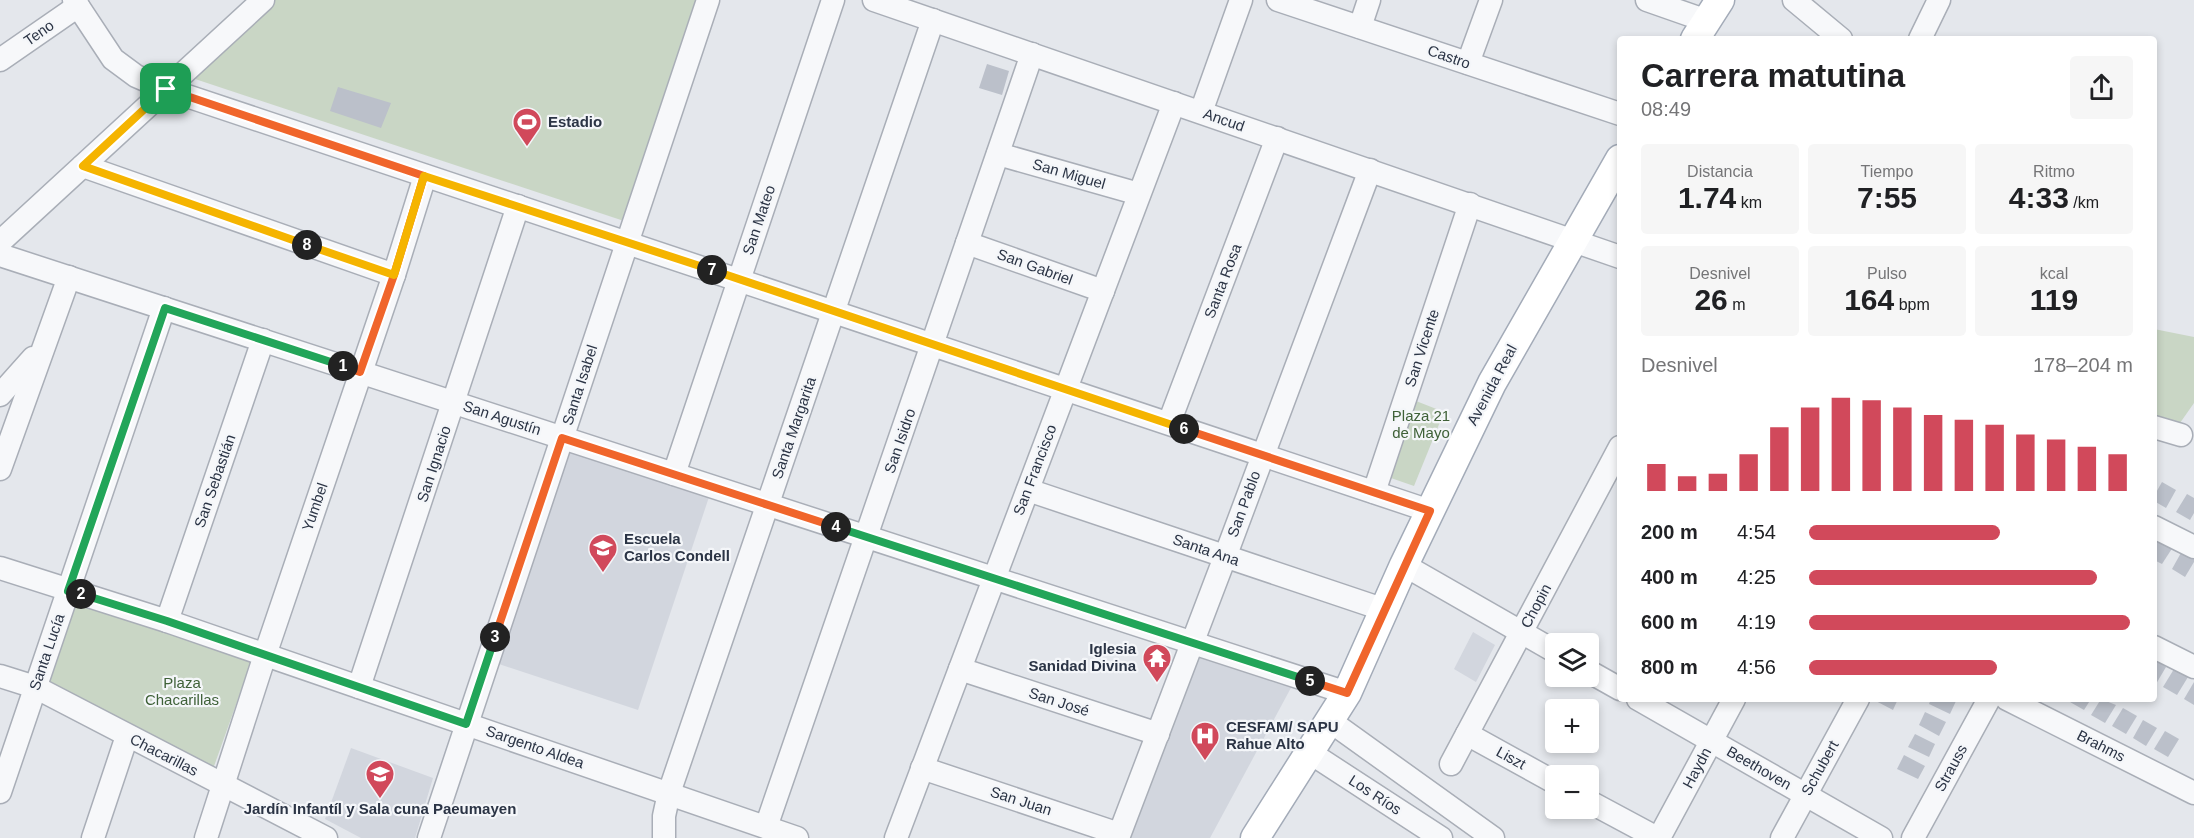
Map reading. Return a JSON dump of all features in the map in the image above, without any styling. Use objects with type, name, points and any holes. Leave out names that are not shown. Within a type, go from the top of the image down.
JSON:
[{"type":"main road","name":"Avenida Real","points":[[1258,837],[1347,693],[1404,565],[1492,383],[1617,164]]},
{"type":"street","points":[[0,242],[263,0]]},
{"type":"street","name":"Santa Isabel","points":[[429,838],[708,0]]},
{"type":"street","name":"San Mateo","points":[[674,474],[833,0]]},
{"type":"street","name":"Ancud","points":[[874,0],[909,6],[933,20],[1617,256]]},
{"type":"street","points":[[1201,112],[1241,0]]},
{"type":"street","name":"Castro","points":[[1278,0],[1617,113]]},
{"type":"street","points":[[1360,27],[1369,0]]},
{"type":"street","points":[[1468,63],[1491,0]]},
{"type":"street","points":[[1647,0],[1707,20]]},
{"type":"street","points":[[1794,0],[1837,36]]},
{"type":"street","points":[[1921,36],[1939,0]]},
{"type":"street","points":[[76,3],[113,59],[136,76],[166,89],[1430,511]]},
{"type":"street","name":"Teno","points":[[0,60],[76,3]]},
{"type":"street","name":"Santa Margarita","points":[[664,838],[664,816],[669,793],[933,20]]},
{"type":"street","name":"San Isidro","points":[[766,827],[1032,54]]},
{"type":"street","name":"San Francisco","points":[[896,838],[1174,103]]},
{"type":"street","name":"Santa Rosa","points":[[1169,423],[1277,138]]},
{"type":"street","name":"San Miguel","points":[[998,154],[1139,194]]},
{"type":"street","points":[[83,166],[394,275]]},
{"type":"street","name":"San Pablo","points":[[1118,836],[1370,170]]},
{"type":"street","name":"Yumbel","points":[[206,838],[265,655],[394,275],[424,176]]},
{"type":"street","name":"San Vicente","points":[[1374,492],[1470,204]]},
{"type":"street","name":"San Ignacio","points":[[359,687],[518,206]]},
{"type":"street","name":"San Gabriel","points":[[968,243],[1103,291]]},
{"type":"street","name":"San Agustín","points":[[0,255],[1347,693]]},
{"type":"street","points":[[0,469],[13,389],[44,346],[69,277]]},
{"type":"street","name":"Santa Lucía","points":[[0,792],[165,308]]},
{"type":"street","name":"San Sebastián","points":[[167,621],[263,340]]},
{"type":"street","points":[[2157,428],[2181,435]]},
{"type":"street","name":"Chopin","points":[[1451,764],[1617,453]]},
{"type":"street","name":"Santa Ana","points":[[1028,490],[1385,610]]},
{"type":"street","points":[[2157,528],[2194,547]]},
{"type":"street","points":[[1404,565],[1545,646]]},
{"type":"street","name":"Sargento Aldea","points":[[0,568],[167,621],[797,838]]},
{"type":"street","points":[[2157,648],[2194,667]]},
{"type":"street","name":"San José","points":[[960,669],[1158,734]]},
{"type":"street","name":"Chacarillas","points":[[0,676],[35,687],[317,836]]},
{"type":"street","name":"Beethoven","points":[[1599,677],[1617,686]]},
{"type":"street","name":"Beethoven","points":[[1644,702],[1881,838]]},
{"type":"street","name":"Haydn","points":[[1658,838],[1732,702]]},
{"type":"street","name":"Schubert","points":[[1782,838],[1856,702]]},
{"type":"street","name":"Strauss","points":[[1913,838],[1987,702]]},
{"type":"street","name":"Brahms","points":[[2013,702],[2194,794]]},
{"type":"street","points":[[1330,721],[1492,838]]},
{"type":"street","name":"Liszt","points":[[1467,734],[1545,777]]},
{"type":"street","points":[[93,838],[127,736]]},
{"type":"street","name":"Los Ríos","points":[[1309,752],[1441,838]]},
{"type":"street","name":"San Juan","points":[[922,768],[1118,836]]},
{"type":"street","points":[[1599,807],[1658,838]]},
{"type":"shaded area","name":"Escuela Carlos Condell","points":[[568,437],[713,485],[638,710],[493,662]]},
{"type":"shaded area","points":[[1473,632],[1495,645],[1476,682],[1454,669]]},
{"type":"shaded area","name":"CESFAM/ SAPU Rahue Alto","points":[[1199,654],[1293,684],[1210,838],[1129,838]]},
{"type":"shaded area","name":"Jardín Infantíl y Sala cuna Paeumayen","points":[[351,748],[433,778],[415,838],[361,838],[325,819]]},
{"type":"green space","name":"Estadio","points":[[268,0],[698,0],[624,221],[186,76]]},
{"type":"green space","points":[[2157,330],[2194,337],[2194,403],[2180,423],[2157,416]]},
{"type":"green space","name":"Plaza 21 de Mayo","points":[[1411,399],[1444,412],[1414,486],[1388,477]]},
{"type":"green space","name":"Plaza Chacarillas","points":[[73,601],[253,657],[213,769],[46,681]]},
{"type":"building","points":[[987,64],[1009,71],[1002,95],[979,88]]},
{"type":"building","points":[[338,87],[391,103],[381,128],[330,111]]},
{"type":"building","points":[[2162,482],[2176,490],[2166,508],[2157,503],[2157,491]]},
{"type":"building","points":[[2187,494],[2194,498],[2194,513],[2190,520],[2176,512]]},
{"type":"building","points":[[2159,539],[2173,547],[2162,564],[2157,562]]},
{"type":"building","points":[[2182,551],[2194,558],[2185,577],[2172,569]]},
{"type":"building","points":[[2157,661],[2166,667],[2157,682]]},
{"type":"building","points":[[2174,669],[2188,677],[2177,695],[2163,687]]},
{"type":"building","points":[[2194,682],[2194,705],[2184,699]]},
{"type":"building","points":[[1878,702],[1897,702],[1893,710]]},
{"type":"building","points":[[1930,702],[1956,702],[1950,714],[1929,704]]},
{"type":"building","points":[[2070,702],[2089,702],[2084,710]]},
{"type":"building","points":[[2099,702],[2116,705],[2105,723],[2091,715]]},
{"type":"building","points":[[2123,708],[2137,716],[2126,734],[2112,726]]},
{"type":"building","points":[[1925,712],[1946,722],[1939,736],[1919,725]]},
{"type":"building","points":[[2143,720],[2157,728],[2146,746],[2133,738]]},
{"type":"building","points":[[2165,731],[2179,739],[2168,757],[2154,749]]},
{"type":"building","points":[[1915,734],[1935,744],[1929,757],[1908,747]]},
{"type":"building","points":[[1904,755],[1925,766],[1918,779],[1897,769]]},
{"type":"place","name":"Estadio","points":[[527,148]]},
{"type":"place","name":"Escuela Carlos Condell","points":[[603,574]]},
{"type":"place","name":"Iglesia Sanidad Divina","points":[[1157,684]]},
{"type":"place","name":"CESFAM/ SAPU Rahue Alto","points":[[1205,762]]},
{"type":"place","name":"Jardín Infantíl y Sala cuna Paeumayen","points":[[380,800]]},
{"type":"route","points":[[166,89],[83,166],[394,275],[409,225],[424,176],[1430,511],[1347,693],[562,438],[466,724],[167,621],[68,591],[165,308],[360,372],[394,275],[424,176],[166,89]]}]
